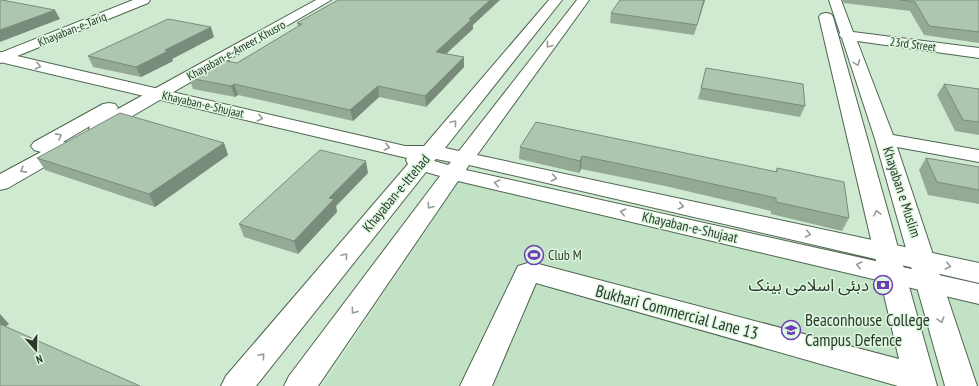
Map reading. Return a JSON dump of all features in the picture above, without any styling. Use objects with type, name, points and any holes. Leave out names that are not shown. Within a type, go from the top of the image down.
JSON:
[{"type":"street","name":"Khayaban-e-Tariq","points":[[0,56],[129,0]]},
{"type":"street","name":"Khayaban-e-Tariq","points":[[0,56],[144,0]]},
{"type":"street","name":"Khayaban-e-Ameer Khusro","points":[[0,183],[150,92],[307,0]]},
{"type":"street","name":"Khayaban-e-Ameer Khusro","points":[[0,168],[150,92],[325,0]]},
{"type":"street","name":"Khayaban-e-Ittehad","points":[[237,386],[422,156],[556,0]]},
{"type":"street","points":[[300,386],[460,165],[583,0]]},
{"type":"street","name":"Khayaban e Muslim","points":[[830,0],[846,35],[885,139],[927,271],[961,386]]},
{"type":"street","name":"Khayaban e Muslim","points":[[830,0],[890,262],[920,382]]},
{"type":"street","name":"23rd Street","points":[[846,35],[979,53]]},
{"type":"street","name":"Khayaban-e-Shujaat","points":[[0,56],[460,165],[890,262],[927,271],[979,294]]},
{"type":"street","points":[[885,139],[979,156]]},
{"type":"street","points":[[422,156],[443,146],[453,150],[465,150],[460,165]]},
{"type":"street","name":"Khayaban-e-Shujaat","points":[[927,271],[979,273]]},
{"type":"street","name":"Bukhari Commercial Lane 13","points":[[476,386],[527,273],[531,272],[920,382]]},
{"type":"shaded area","points":[[465,172],[979,292],[979,386],[322,386]]},
{"type":"building","points":[[0,0],[2,0],[55,10],[0,30]]},
{"type":"building","points":[[338,0],[490,0],[469,19],[472,19],[436,52],[464,57],[425,96],[378,86],[350,110],[234,84],[231,86],[189,78],[220,60],[237,63],[302,24],[297,23]]},
{"type":"building","points":[[620,0],[704,0],[697,25],[611,13]]},
{"type":"building","points":[[900,0],[979,0],[979,32],[929,26],[915,2]]},
{"type":"building","points":[[168,19],[211,27],[165,50],[168,51],[136,67],[88,56]]},
{"type":"building","points":[[706,68],[803,84],[805,106],[701,88]]},
{"type":"building","points":[[944,84],[979,89],[979,122],[963,120]]},
{"type":"building","points":[[120,113],[224,143],[149,194],[37,158]]},
{"type":"building","points":[[536,122],[777,172],[777,168],[844,182],[849,218],[776,202],[776,198],[668,174],[582,156],[580,161],[520,147]]},
{"type":"building","points":[[320,150],[366,161],[329,198],[334,199],[294,241],[239,224]]},
{"type":"building","points":[[926,158],[979,167],[979,190],[937,182]]},
{"type":"building","points":[[0,324],[140,386],[0,386]]},
{"type":"place","name":"Club M","points":[[534,255]]},
{"type":"place","name":"دبئی اسلامی بینک","points":[[883,285]]},
{"type":"place","name":"Beaconhouse College Campus Defence","points":[[791,330]]}]
